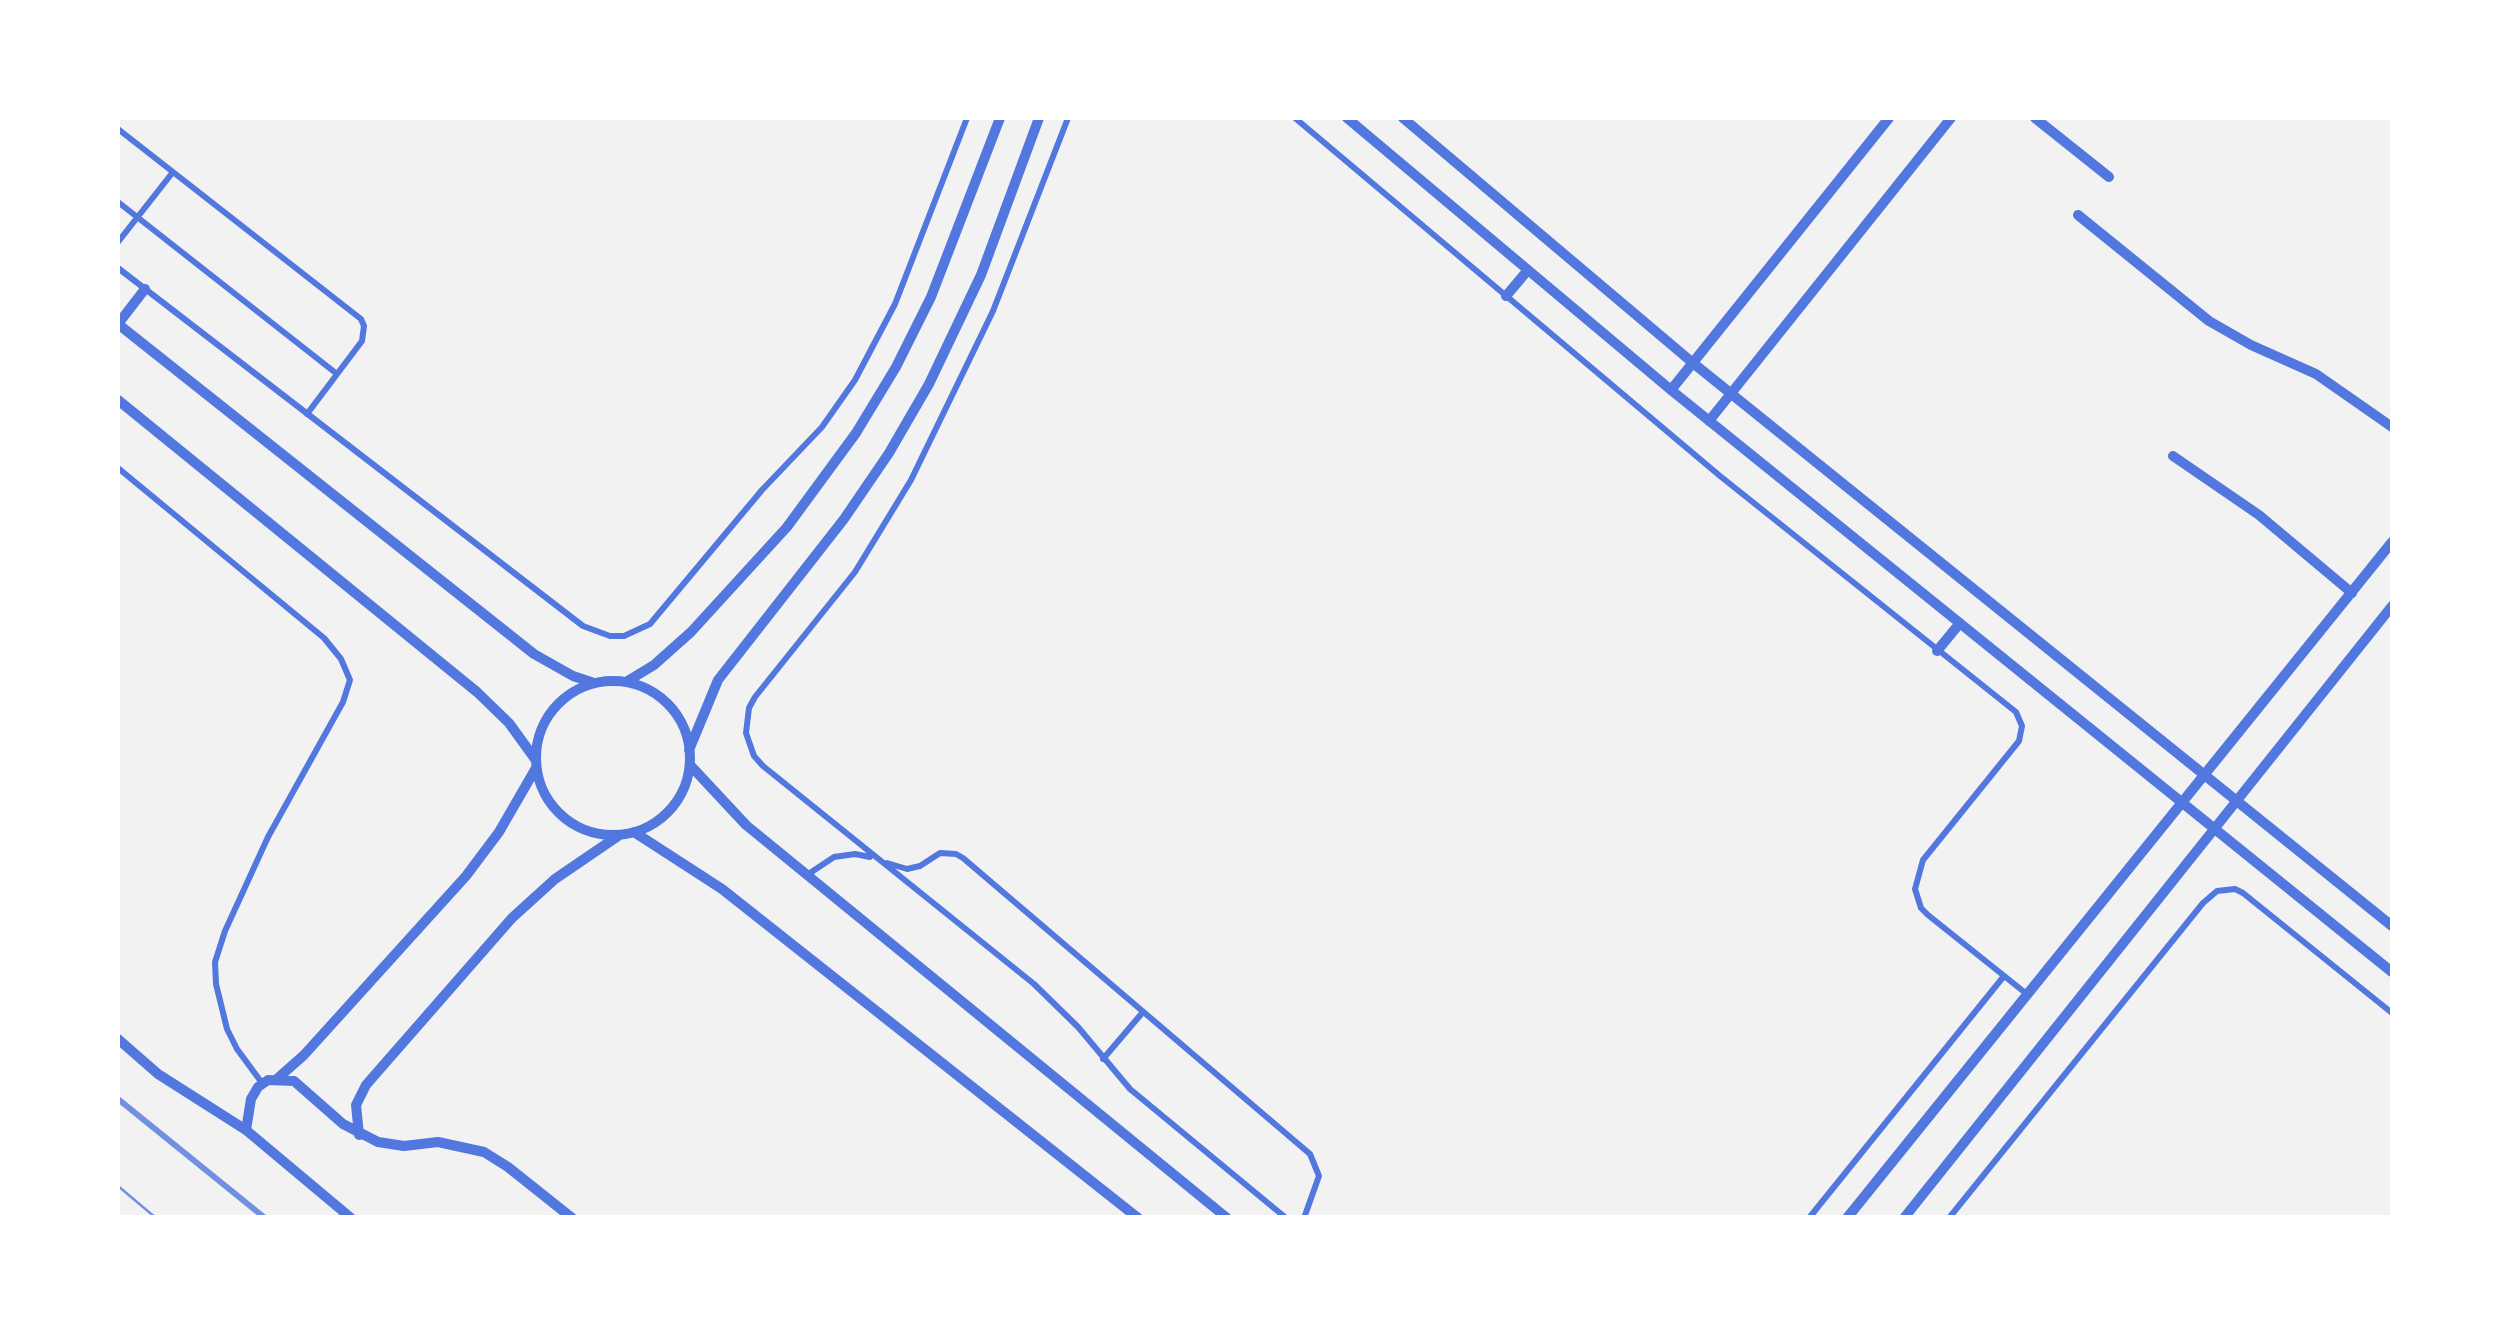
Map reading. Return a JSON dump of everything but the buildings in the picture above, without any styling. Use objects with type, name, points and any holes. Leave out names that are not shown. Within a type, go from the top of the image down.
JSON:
[{"type":"street","points":[[626,682],[667,654],[702,620],[787,527],[856,433],[896,367],[931,297],[1000,118]]},
{"type":"street","points":[[118,400],[477,692],[508,723],[536,763],[550,804],[564,818],[599,834],[634,832],[661,818],[672,807],[687,780],[690,750],[718,680],[844,519],[929,384],[980,275],[1039,118]]},
{"type":"street","points":[[1347,118],[1671,390],[2392,972]]},
{"type":"street","points":[[1403,118],[1693,363],[2392,926]]},
{"type":"street","points":[[1671,390],[1889,118]]},
{"type":"street","points":[[1710,421],[1951,118]]},
{"type":"street","points":[[2035,118],[2109,177]]},
{"type":"street","points":[[2078,214],[2209,321],[2316,374],[2392,427]]},
{"type":"street","points":[[1506,296],[1528,270]]},
{"type":"street","points":[[145,289],[118,324],[525,647],[553,666],[594,683]]},
{"type":"street","points":[[2173,456],[2259,515],[2352,593]]},
{"type":"street","points":[[1847,1218],[2392,542]]},
{"type":"street","points":[[1904,1218],[2392,606]]},
{"type":"street","points":[[1938,651],[1960,623]]},
{"type":"street","points":[[246,1130],[252,1098],[263,1084],[278,1078],[304,1055],[466,876],[499,832],[536,763],[538,738],[552,711],[574,690],[594,683],[626,682],[645,688],[675,713],[690,750]]},
{"type":"street","points":[[690,765],[731,811],[1227,1218]]},
{"type":"street","points":[[634,832],[722,889],[1138,1218]]},
{"type":"street","points":[[359,1134],[356,1105],[366,1084],[512,918],[555,879],[618,835]]},
{"type":"street","points":[[2382,963],[2392,950]]},
{"type":"street","points":[[118,1039],[158,1074],[246,1130],[351,1218]]},
{"type":"street","points":[[278,1078],[294,1081],[359,1134],[391,1145],[438,1142],[484,1152],[572,1218]]},
{"type":"lane","points":[[118,268],[583,626],[610,636],[638,632],[660,613],[762,490],[812,438],[855,380],[895,304],[968,118]]},
{"type":"lane","points":[[1068,118],[994,311],[896,509],[856,572],[748,708],[746,733],[754,756],[1049,998],[1137,1096],[1286,1218]]},
{"type":"lane","points":[[1295,118],[1720,476],[2016,712],[2022,734],[1923,860],[1915,889],[1928,916],[2028,995]]},
{"type":"lane","points":[[118,129],[362,319],[362,341],[307,414]]},
{"type":"lane","points":[[118,242],[173,172]]},
{"type":"lane","points":[[118,202],[338,374]]},
{"type":"lane","points":[[118,468],[324,638],[341,659],[350,680],[343,702],[268,837],[224,931],[215,962],[220,1007],[227,1029],[263,1084]]},
{"type":"lane","points":[[807,874],[834,857],[856,854],[907,869],[940,854],[956,854],[1310,1154],[1319,1176],[1304,1218]]},
{"type":"lane","points":[[1949,1218],[2216,891],[2234,889],[2243,893],[2392,1012]]},
{"type":"lane","points":[[1809,1218],[2004,976]]},
{"type":"lane","points":[[1103,1059],[1143,1012]]},
{"type":"tram line","points":[[118,1186],[156,1218]]},
{"type":"railway","points":[[118,1099],[265,1218]]}]
